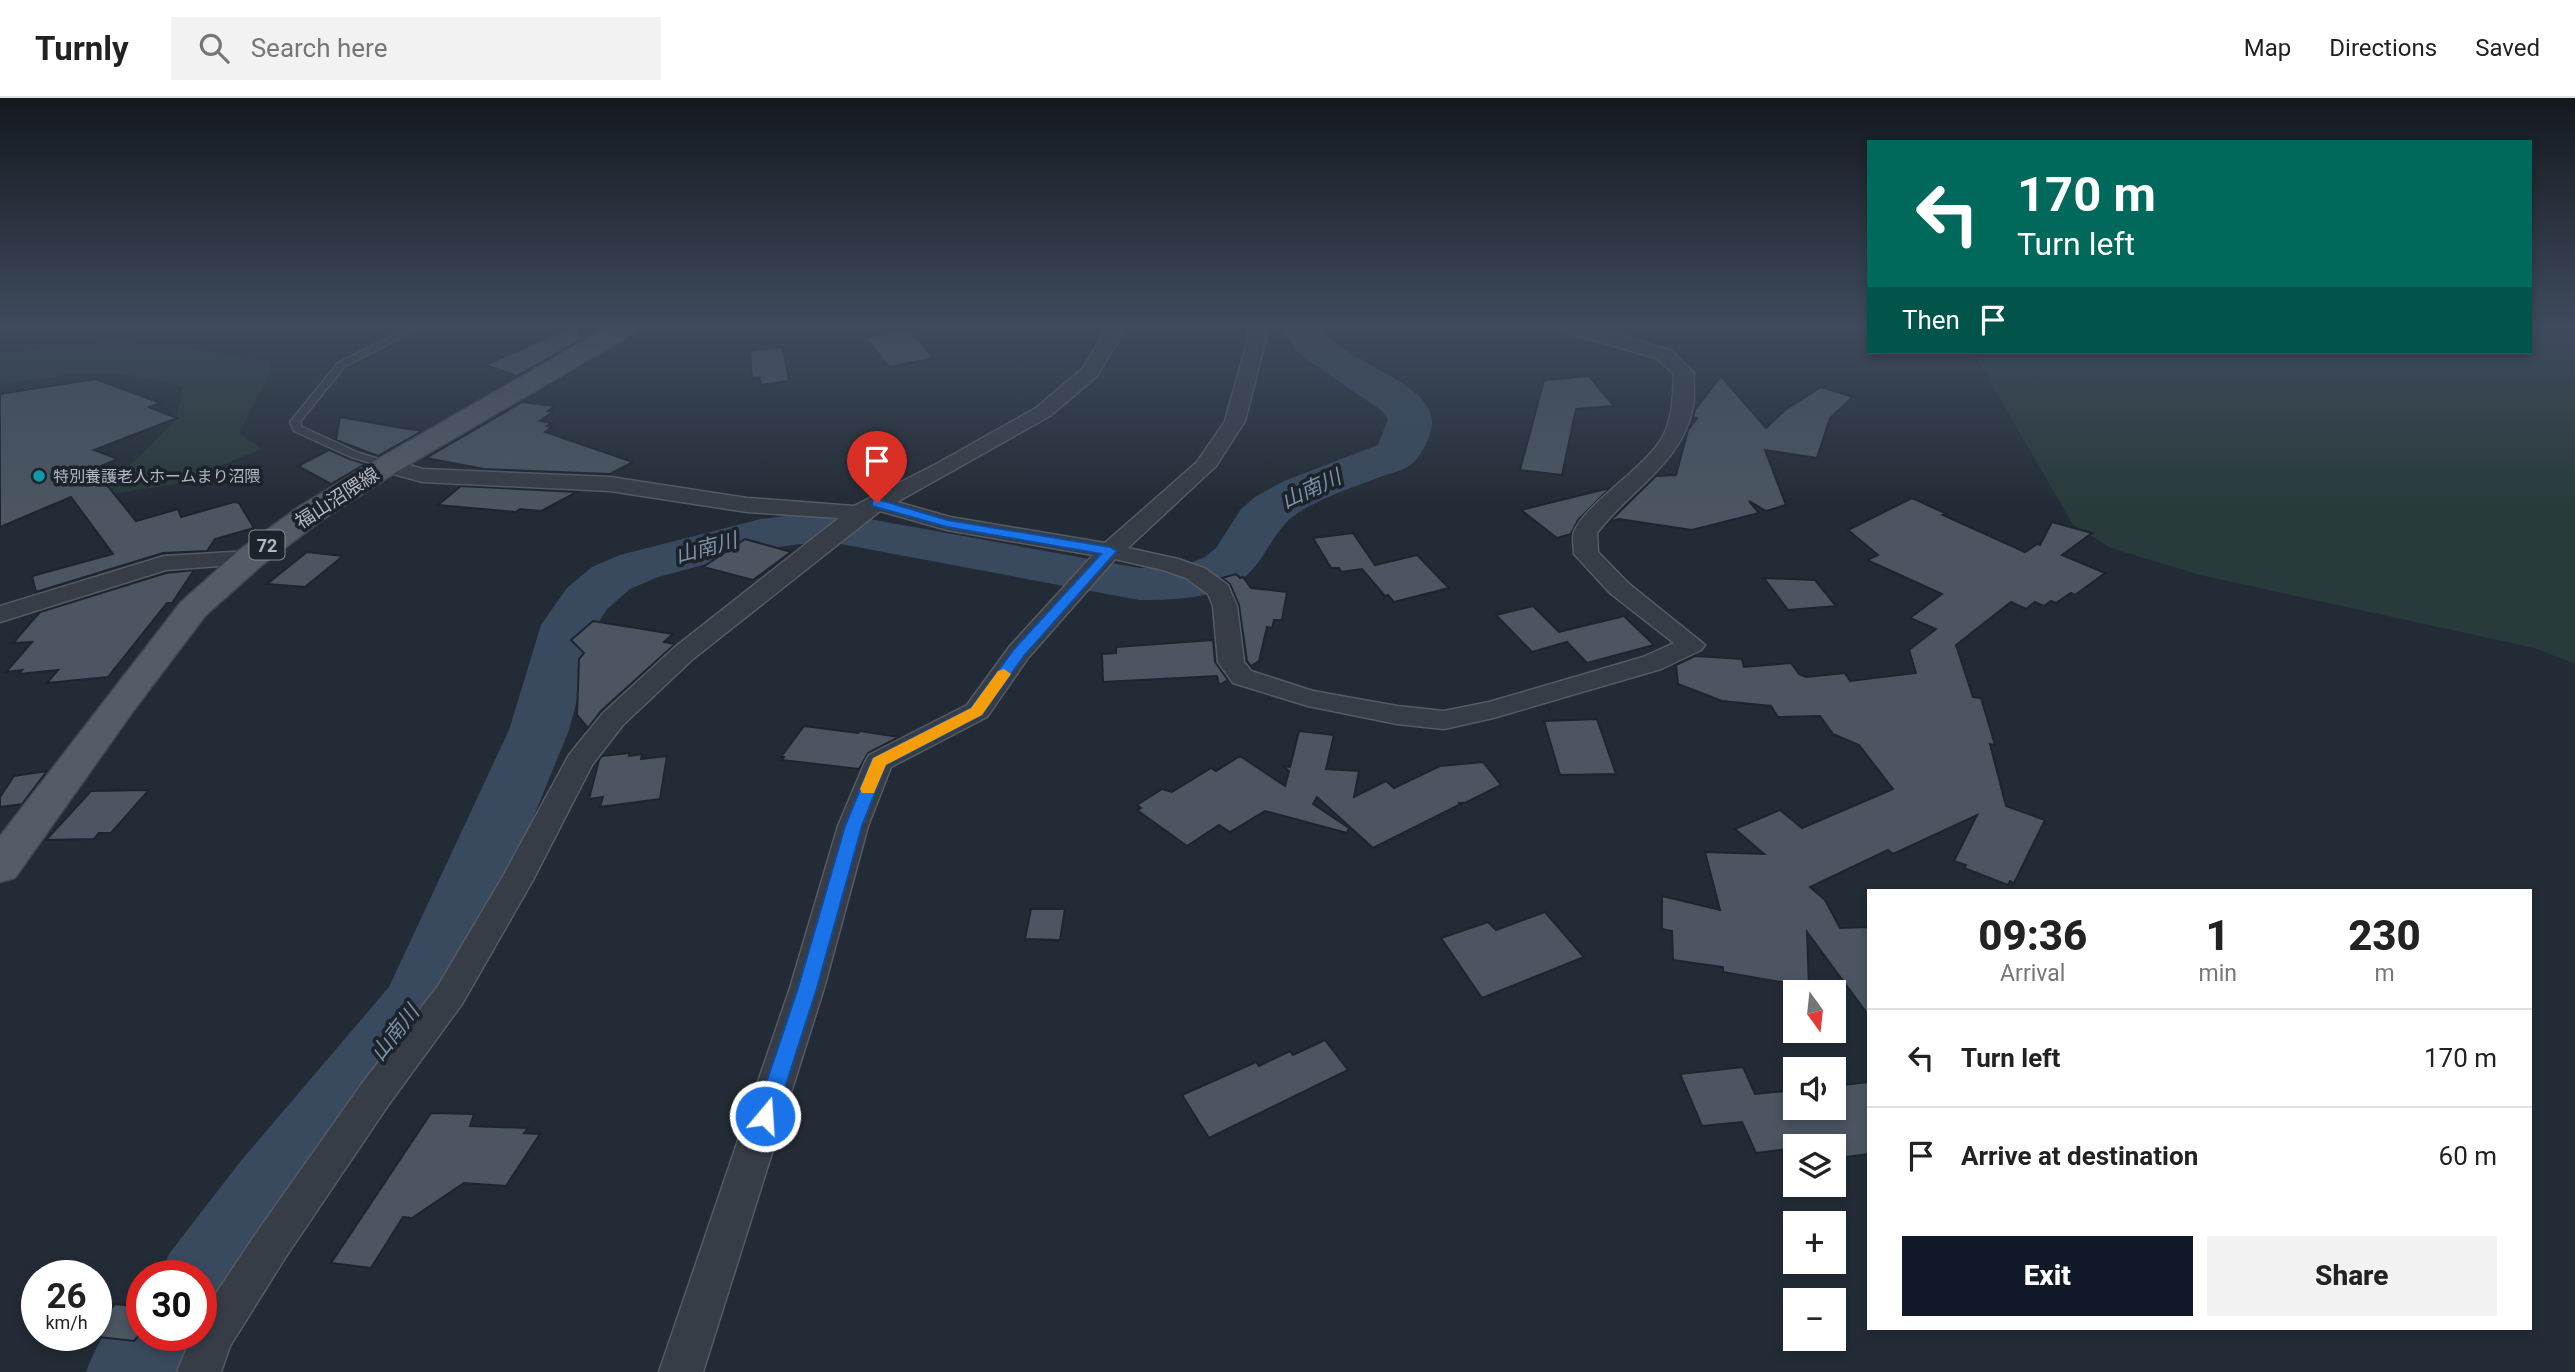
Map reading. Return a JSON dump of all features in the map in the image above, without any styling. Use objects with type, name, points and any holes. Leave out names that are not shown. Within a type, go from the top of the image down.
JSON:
[{"type":"main road","name":"福山沼隈線","points":[[0,867],[121,702],[194,609],[250,558],[311,513],[387,464],[523,386]]},
{"type":"street","points":[[198,1372],[213,1335],[271,1245],[376,1093],[450,995],[517,880],[579,762],[612,719],[684,653],[867,509],[946,468],[1043,412],[1073,386]]},
{"type":"street","points":[[681,1372],[807,988],[853,826],[879,762],[977,711],[1019,652],[1110,551],[1205,466],[1235,421],[1244,386]]},
{"type":"street","points":[[387,464],[422,475],[610,484],[747,505],[850,512],[867,509],[1170,564],[1195,573],[1219,590],[1225,606],[1231,662],[1242,677],[1308,698],[1397,715],[1444,720],[1493,710],[1652,663],[1692,645],[1619,588],[1586,554],[1586,533],[1598,516],[1642,475],[1672,439],[1683,405],[1684,386]]},
{"type":"street","points":[[0,614],[164,563],[250,558]]},
{"type":"lane","points":[[324,386],[295,422],[298,429],[355,455],[387,464]]},
{"type":"shaded area","points":[[178,386],[263,386],[239,433],[262,449],[175,484],[86,498],[137,459],[176,420],[183,388]]},
{"type":"shaded area","points":[[1993,386],[2575,386],[2575,664],[2534,648],[2200,575],[2111,548],[2073,525]]},
{"type":"building","points":[[48,386],[115,386],[161,403],[149,407],[177,418],[94,450],[118,459],[94,469],[136,521],[178,509],[181,517],[234,502],[239,503],[254,528],[215,539],[207,551],[163,553],[36,592],[32,576],[113,554],[71,497],[0,527],[0,394]]},
{"type":"building","points":[[1542,386],[1598,386],[1614,406],[1576,409],[1562,475],[1520,470]]},
{"type":"building","points":[[1713,386],[1730,386],[1766,428],[1785,410],[1821,387],[1853,397],[1830,418],[1817,458],[1765,450],[1786,505],[1766,511],[1749,501],[1759,513],[1692,530],[1619,519],[1609,522],[1656,476],[1676,475],[1688,430],[1697,418],[1693,417],[1695,410]]},
{"type":"building","points":[[522,402],[555,406],[548,411],[553,412],[540,421],[552,423],[547,426],[552,427],[545,432],[633,462],[610,474],[484,469],[426,458]]},
{"type":"building","points":[[340,417],[422,431],[378,456],[336,440]]},
{"type":"building","points":[[329,450],[365,464],[331,484],[298,466]]},
{"type":"building","points":[[461,486],[577,492],[541,511],[520,509],[516,512],[438,505]]},
{"type":"building","points":[[1610,488],[1578,520],[1571,534],[1557,538],[1521,510]]},
{"type":"building","points":[[1912,498],[2025,552],[2037,544],[2040,545],[2052,522],[2092,533],[2062,555],[2105,573],[2075,595],[2071,593],[2056,603],[2051,601],[2044,606],[2035,602],[2026,609],[2011,602],[1956,645],[1973,697],[1981,698],[1995,745],[1990,744],[2006,806],[2045,820],[2014,883],[2010,881],[2008,885],[1964,868],[1966,865],[1954,861],[1977,815],[1893,854],[1888,850],[1810,887],[1825,900],[1840,928],[1867,927],[1867,1013],[1846,985],[1846,980],[1842,980],[1807,932],[1809,980],[1783,980],[1783,982],[1723,972],[1723,967],[1673,960],[1672,931],[1662,929],[1662,896],[1720,910],[1705,852],[1764,854],[1735,829],[1780,810],[1802,828],[1893,789],[1859,745],[1833,734],[1820,716],[1778,717],[1771,706],[1722,701],[1678,684],[1676,665],[1695,656],[1742,659],[1744,667],[1791,663],[1799,674],[1806,677],[1845,673],[1850,681],[1916,673],[1909,650],[1936,629],[1910,618],[1942,594],[1867,560],[1878,555],[1848,530]]},
{"type":"building","points":[[1353,533],[1375,565],[1417,555],[1449,588],[1394,602],[1388,595],[1385,596],[1362,569],[1341,572],[1339,568],[1331,568],[1313,538]]},
{"type":"building","points":[[745,539],[791,552],[753,580],[703,567]]},
{"type":"building","points":[[307,552],[343,556],[305,587],[267,584]]},
{"type":"building","points":[[194,570],[172,603],[167,603],[108,677],[47,683],[58,670],[19,674],[22,670],[6,672],[32,642],[13,643],[40,612],[166,573]]},
{"type":"building","points":[[1236,574],[1240,578],[1243,577],[1251,588],[1287,592],[1282,620],[1274,620],[1272,628],[1267,627],[1259,661],[1251,666],[1247,661],[1239,605],[1230,584],[1222,578]]},
{"type":"building","points":[[1764,578],[1815,580],[1836,606],[1788,610]]},
{"type":"building","points":[[1533,606],[1559,632],[1624,616],[1654,645],[1587,663],[1567,642],[1532,652],[1496,615]]},
{"type":"building","points":[[593,621],[673,634],[664,642],[675,644],[601,711],[588,728],[577,715],[579,659],[584,653],[571,640]]},
{"type":"building","points":[[1213,640],[1215,662],[1228,680],[1219,685],[1217,676],[1103,682],[1102,654],[1116,653],[1116,647]]},
{"type":"building","points":[[1597,719],[1616,774],[1560,775],[1544,721]]},
{"type":"building","points":[[804,726],[899,737],[868,753],[859,769],[782,760],[784,757],[781,757]]},
{"type":"building","points":[[1299,731],[1334,735],[1326,769],[1359,771],[1354,797],[1386,781],[1394,788],[1440,766],[1483,762],[1501,785],[1465,803],[1458,803],[1461,804],[1373,848],[1317,797],[1313,804],[1349,828],[1347,833],[1265,811],[1230,832],[1219,825],[1187,846],[1137,810],[1141,808],[1137,805],[1162,789],[1172,792],[1211,768],[1216,771],[1240,756],[1285,786],[1289,771],[1283,766],[1290,767]]},
{"type":"building","points":[[630,753],[629,756],[642,754],[641,759],[667,756],[660,799],[600,807],[603,797],[589,799],[599,760],[602,756]]},
{"type":"building","points":[[47,771],[22,804],[0,807],[0,797],[14,776]]},
{"type":"building","points":[[149,790],[111,833],[99,833],[94,839],[46,840],[91,791]]},
{"type":"building","points":[[1031,909],[1065,909],[1060,940],[1025,939]]},
{"type":"building","points":[[1545,912],[1584,957],[1482,998],[1441,938],[1488,922],[1496,930]]},
{"type":"building","points":[[1325,1040],[1348,1070],[1209,1138],[1182,1095],[1256,1062],[1259,1066],[1290,1051],[1293,1055]]},
{"type":"building","points":[[1743,1067],[1755,1094],[1783,1091],[1783,1120],[1846,1120],[1846,1085],[1867,1082],[1867,1154],[1846,1157],[1846,1134],[1783,1134],[1783,1150],[1756,1153],[1742,1122],[1702,1126],[1680,1074]]},
{"type":"building","points":[[431,1113],[474,1114],[470,1126],[528,1128],[524,1133],[540,1134],[506,1186],[464,1183],[412,1218],[403,1217],[371,1268],[331,1263]]},
{"type":"building","points":[[115,1304],[126,1305],[126,1340],[112,1338],[112,1308]]},
{"type":"waterway","name":"山南川","points":[[217,1261],[270,1188],[419,1004],[539,730],[569,625],[586,599],[611,578],[639,566],[761,534],[825,526],[1139,584],[1198,580],[1224,568],[1235,559],[1259,520],[1286,498],[1396,454],[1407,433],[1410,419],[1397,401],[1377,386]]},
{"type":"waterway","name":"山南川","points":[[133,1372],[149,1351]]},
{"type":"slow traffic","points":[[868,789],[879,762],[977,711],[1004,674]]},
{"type":"place","name":"特別養護老人ホームまり沼隈","points":[[39,476]]},
{"type":"route","points":[[765,1116],[807,988],[853,826],[879,762],[977,711],[1019,652],[1110,551],[947,523],[877,503]]}]
